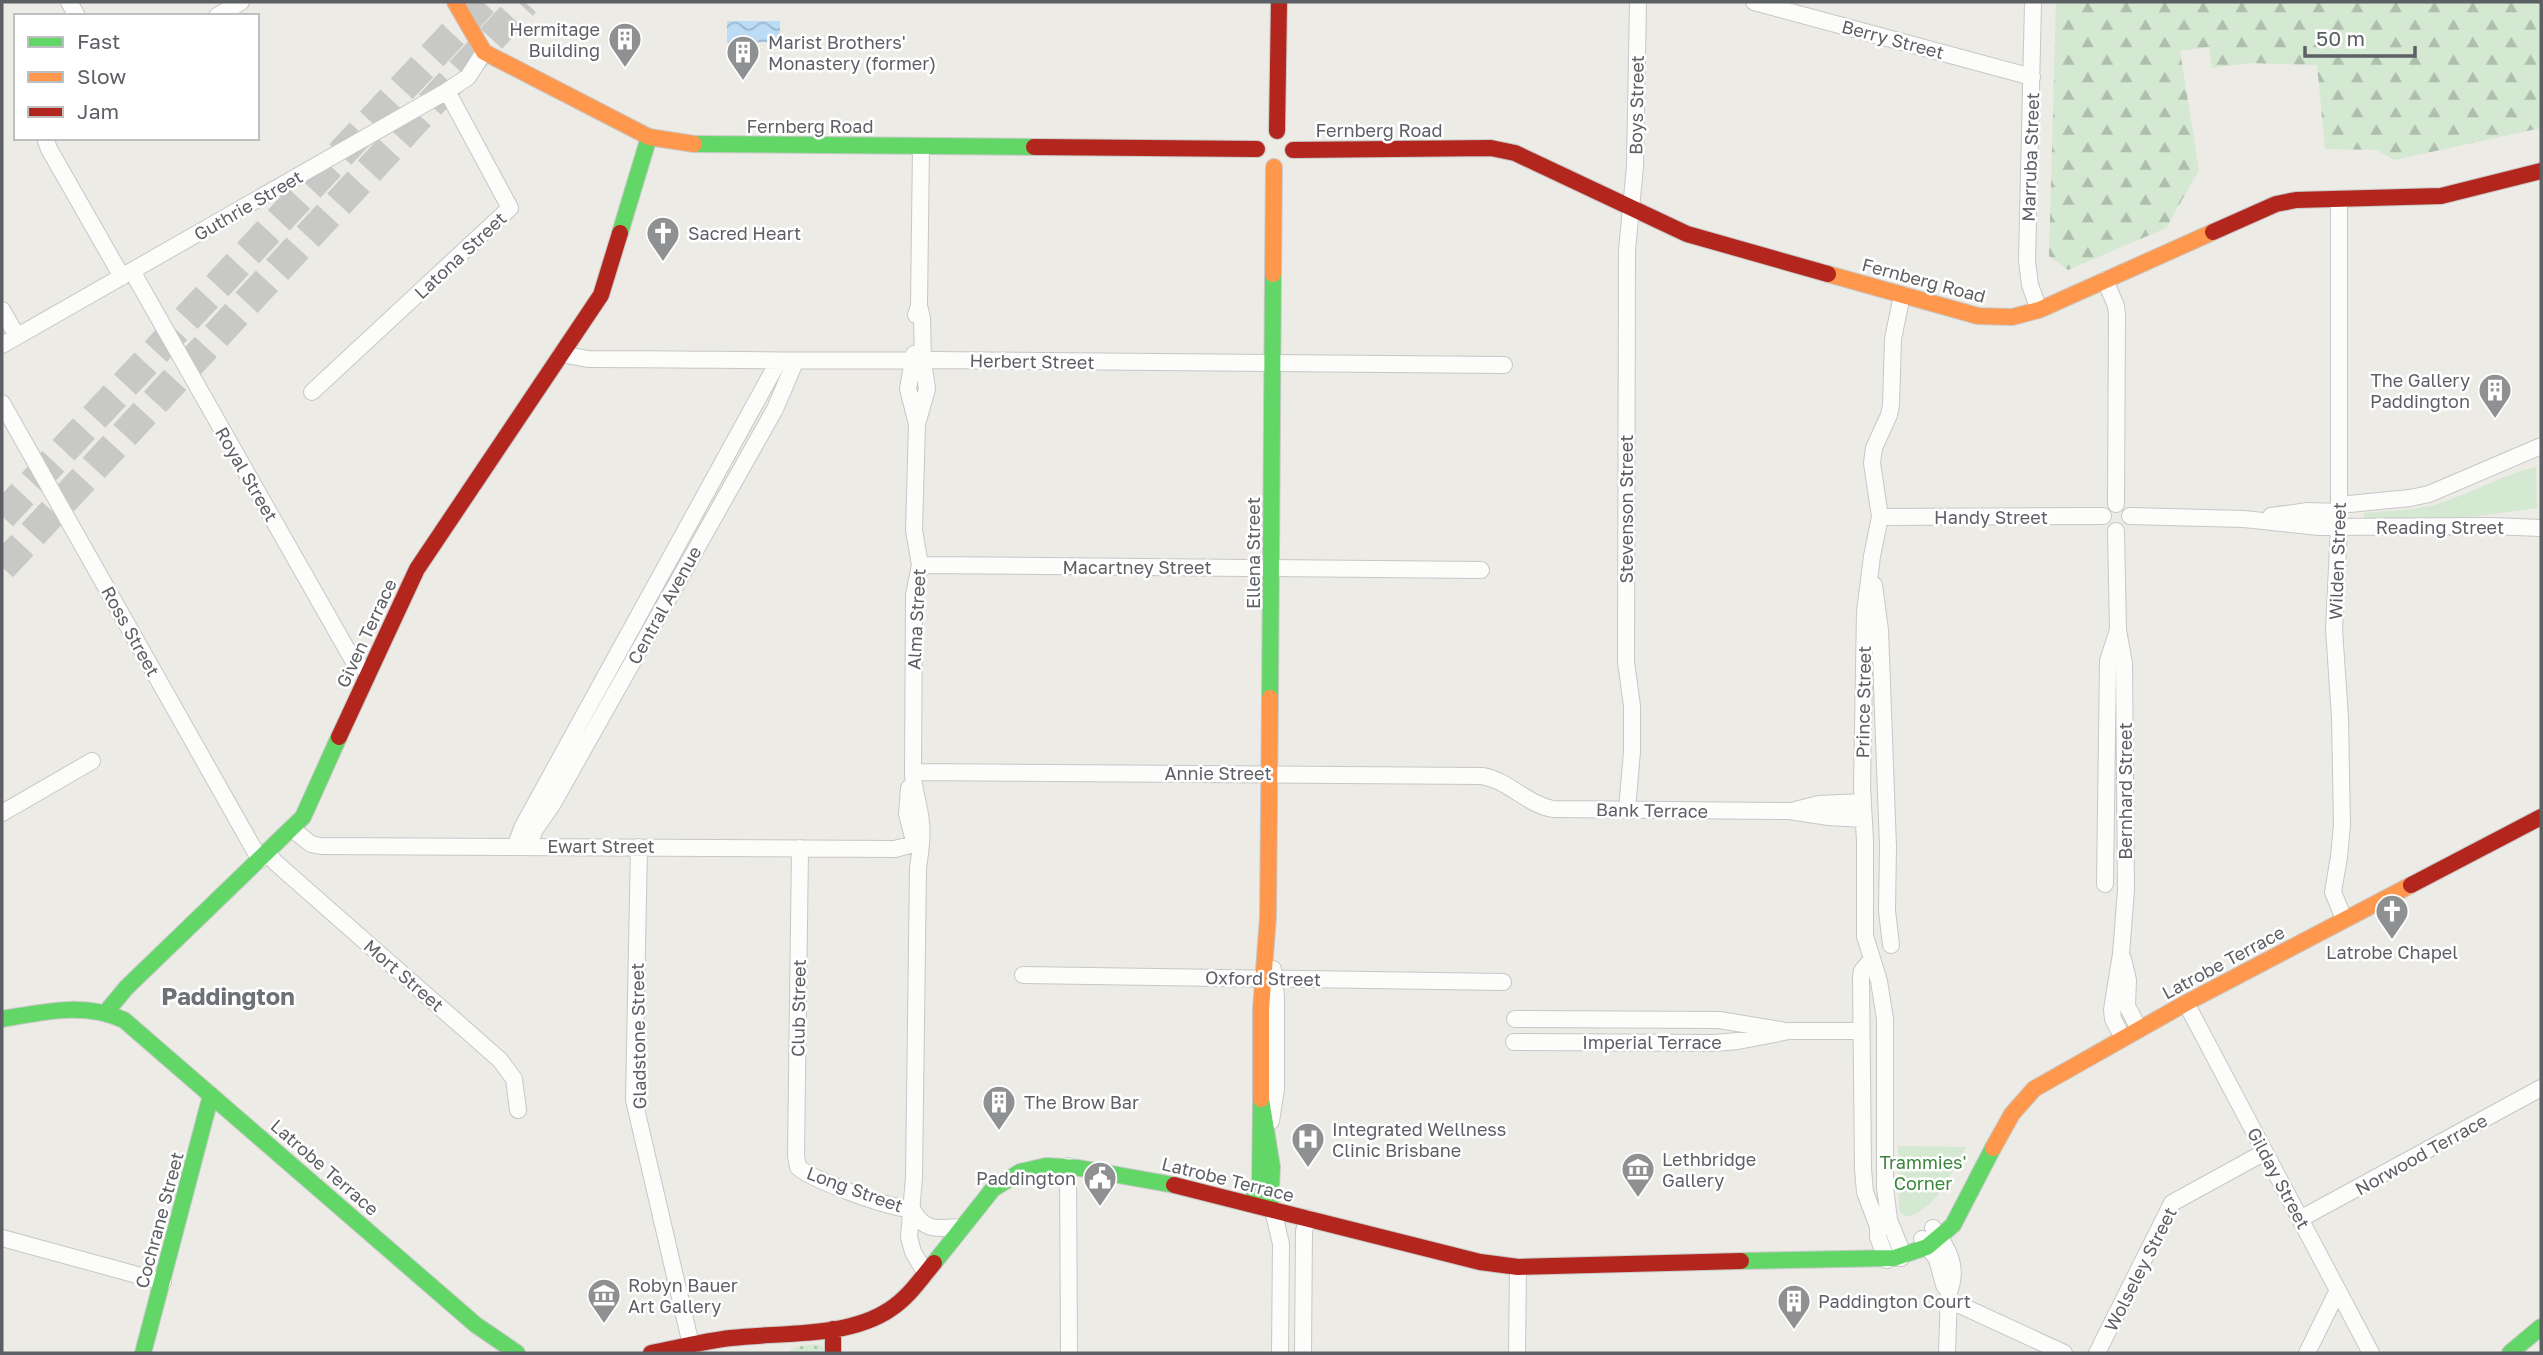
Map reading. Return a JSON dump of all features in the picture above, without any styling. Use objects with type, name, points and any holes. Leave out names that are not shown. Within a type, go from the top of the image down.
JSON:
[{"type":"street","points":[[221,14],[242,2]]},
{"type":"street","points":[[455,2],[484,52]]},
{"type":"street","points":[[1277,131],[1279,2]]},
{"type":"street","name":"Boys Street","points":[[1631,208],[1635,166],[1638,2]]},
{"type":"street","name":"Berry Street","points":[[1754,2],[2032,77]]},
{"type":"street","name":"Marruba Street","points":[[2033,2],[2027,261],[2039,310]]},
{"type":"street","name":"Guthrie Street","points":[[2,345],[447,91],[468,77],[484,52]]},
{"type":"street","name":"Fernberg Road","points":[[484,52],[649,137],[704,145],[1257,149]]},
{"type":"street","name":"Latona Street","points":[[312,392],[510,208],[447,91]]},
{"type":"street","points":[[1277,131],[1290,139],[1293,149],[1285,164],[1274,167],[1260,159],[1257,149],[1258,143],[1266,134],[1277,131]]},
{"type":"street","name":"Given Terrace","points":[[107,1011],[126,988],[303,817],[417,569],[601,295],[649,137]]},
{"type":"street","name":"Royal Street","points":[[46,140],[354,662],[368,671]]},
{"type":"street","name":"Alma Street","points":[[921,146],[919,306],[913,327],[918,361],[908,389],[917,424],[914,530],[920,565],[914,595],[913,772],[907,804],[918,842],[912,1209],[909,1233],[914,1255],[926,1273]]},
{"type":"street","name":"Fernberg Road","points":[[1293,149],[1491,148],[1516,153],[1686,234],[1969,314],[1999,319],[2039,310],[2276,204],[2296,200],[2441,196],[2541,171]]},
{"type":"street","name":"Ellena Street","points":[[1272,1209],[1271,1111],[1276,1089],[1266,940],[1270,774],[1274,167]]},
{"type":"street","name":"Wilden Street","points":[[2339,200],[2339,515],[2334,629],[2340,718],[2342,832],[2333,892],[2344,919]]},
{"type":"street","name":"Stevenson Street","points":[[1626,809],[1632,752],[1632,696],[1626,662],[1627,250],[1631,208]]},
{"type":"street","points":[[2105,281],[2116,306],[2117,316],[2116,504]]},
{"type":"street","name":"Prince Street","points":[[1893,1254],[1885,1187],[1885,1019],[1879,982],[1865,936],[1865,840],[1862,802],[1864,633],[1871,565],[1880,517],[1872,463],[1874,448],[1891,405],[1893,339],[1902,295]]},
{"type":"street","points":[[2,310],[17,337]]},
{"type":"street","name":"Herbert Street","points":[[561,354],[588,359],[778,362],[1504,365]]},
{"type":"street","name":"Central Avenue","points":[[522,846],[523,826],[778,362]]},
{"type":"street","name":"Central Avenue","points":[[522,846],[559,793],[775,409],[795,362]]},
{"type":"street","name":"Ross Street","points":[[2,403],[264,856]]},
{"type":"street","points":[[2130,516],[2244,519],[2319,527],[2339,515],[2429,494],[2541,446]]},
{"type":"street","points":[[2116,504],[2124,506],[2130,516],[2128,525],[2116,531],[2105,525],[2103,516],[2109,506],[2116,504]]},
{"type":"street","name":"Reading Street","points":[[2339,515],[2541,528]]},
{"type":"street","name":"Handy Street","points":[[1880,517],[2103,516]]},
{"type":"street","name":"Bernhard Street","points":[[2116,531],[2118,630],[2124,658],[2126,890],[2121,954],[2112,1010],[2115,1024],[2123,1038]]},
{"type":"street","name":"Macartney Street","points":[[920,565],[1480,570]]},
{"type":"street","name":"Prince Street","points":[[1871,565],[1880,630],[1887,911],[1891,946]]},
{"type":"street","name":"Bernhard Street","points":[[2105,884],[2108,674],[2109,655],[2118,630]]},
{"type":"street","points":[[2,813],[92,761]]},
{"type":"street","name":"Annie Street","points":[[913,772],[1482,776],[1494,779],[1518,794]]},
{"type":"street","name":"Prince Street","points":[[1865,840],[1885,785]]},
{"type":"street","name":"Bank Terrace","points":[[1518,794],[1534,804],[1553,808],[1789,811],[1863,819]]},
{"type":"street","name":"Bank Terrace","points":[[1789,811],[1819,804],[1862,802]]},
{"type":"street","name":"Latrobe Terrace","points":[[651,1353],[729,1338],[832,1329],[859,1324],[883,1314],[906,1297],[985,1197],[1009,1177],[1041,1167],[1068,1166],[1164,1183],[1480,1262],[1518,1267],[1858,1258],[1868,1254],[1893,1254],[1931,1238],[1966,1205],[1969,1192],[2012,1114],[2028,1094],[2186,1003],[2541,817]]},
{"type":"street","name":"Ewart Street","points":[[292,829],[311,844],[321,846],[895,849],[918,842]]},
{"type":"street","points":[[1865,840],[1887,834]]},
{"type":"street","name":"Gladstone Street","points":[[639,847],[634,1100],[691,1345]]},
{"type":"street","name":"Club Street","points":[[798,1167],[800,848]]},
{"type":"street","name":"Mort Street","points":[[264,856],[276,863],[500,1060],[515,1082],[519,1110]]},
{"type":"street","name":"Bernhard Street","points":[[2121,954],[2128,980],[2127,1008],[2138,1029]]},
{"type":"street","name":"Prince Street","points":[[1871,960],[1861,974],[1863,1180],[1877,1224],[1893,1254]]},
{"type":"street","name":"Oxford Street","points":[[1023,975],[1503,982]]},
{"type":"street","name":"Ellena Street","points":[[1251,1204],[1260,1181],[1261,1099],[1268,978]]},
{"type":"street","name":"Gilday Street","points":[[2186,1003],[2371,1353]]},
{"type":"street","points":[[2,1019],[78,1009],[107,1011]]},
{"type":"street","name":"Latrobe Terrace","points":[[107,1011],[130,1024],[468,1319],[517,1353]]},
{"type":"street","name":"Imperial Terrace","points":[[1514,1019],[1718,1020],[1789,1031],[1861,1031]]},
{"type":"street","name":"Imperial Terrace","points":[[1514,1042],[1714,1043],[1789,1031]]},
{"type":"street","name":"Norwood Terrace","points":[[2300,1219],[2541,1088]]},
{"type":"street","name":"Cochrane Street","points":[[142,1353],[211,1095]]},
{"type":"street","name":"Ellena Street","points":[[1261,1099],[1272,1154]]},
{"type":"street","name":"Wolseley Street","points":[[2097,1353],[2172,1203],[2264,1152]]},
{"type":"street","points":[[1068,1166],[1069,1353]]},
{"type":"street","name":"Long Street","points":[[798,1167],[805,1174],[892,1206],[912,1209]]},
{"type":"street","name":"Prince Street","points":[[1877,1224],[1885,1187]]},
{"type":"street","points":[[912,1209],[921,1222],[929,1227],[962,1227]]},
{"type":"street","points":[[1272,1209],[1281,1244],[1280,1353]]},
{"type":"street","points":[[1303,1353],[1304,1234],[1307,1218]]},
{"type":"street","points":[[2,1238],[163,1282]]},
{"type":"street","points":[[1931,1238],[1952,1260],[1947,1353]]},
{"type":"street","points":[[1517,1353],[1518,1267]]},
{"type":"street","points":[[2307,1353],[2338,1290]]},
{"type":"street","points":[[1949,1296],[2064,1353]]},
{"type":"street","points":[[2510,1353],[2541,1327]]},
{"type":"street","points":[[832,1329],[833,1353]]},
{"type":"street","points":[[774,1334],[777,1353]]},
{"type":"green space","points":[[2056,2],[2541,2],[2541,128],[2394,160],[2377,150],[2325,149],[2317,65],[2250,63],[2212,68],[2209,47],[2180,51],[2199,170],[2166,228],[2068,270],[2049,256]]},
{"type":"green space","points":[[2536,467],[2537,508],[2471,517],[2364,522],[2364,513],[2434,505]]},
{"type":"green space","name":"Trammies' Corner","points":[[1898,1146],[1966,1147],[1936,1197],[1928,1206],[1908,1217],[1899,1212]]},
{"type":"green space","points":[[816,1344],[823,1346],[825,1353],[788,1353],[794,1347]]},
{"type":"water","points":[[727,21],[780,21],[780,42],[727,43]]},
{"type":"tunnel","points":[[2,516],[483,2]]},
{"type":"tunnel","points":[[2,567],[525,2]]},
{"type":"traffic: fast","points":[[620,233],[649,137]]},
{"type":"traffic: fast","points":[[694,144],[1034,147]]},
{"type":"traffic: fast","points":[[1270,698],[1273,274]]},
{"type":"traffic: fast","points":[[107,1011],[126,988],[303,817],[339,737]]},
{"type":"traffic: fast","points":[[2,1019],[49,1011],[79,1010],[94,1011],[124,1020],[476,1325],[517,1353]]},
{"type":"traffic: fast","points":[[143,1353],[211,1095]]},
{"type":"traffic: fast","points":[[1251,1204],[1260,1181],[1261,1099],[1272,1167],[1270,1209]]},
{"type":"traffic: fast","points":[[1741,1261],[1894,1258],[1927,1247],[1953,1225],[1993,1148]]},
{"type":"traffic: fast","points":[[934,1263],[993,1189],[1020,1172],[1046,1166],[1079,1168],[1174,1185]]},
{"type":"traffic: fast","points":[[2510,1353],[2541,1327]]},
{"type":"traffic: slow","points":[[455,2],[484,52],[649,137],[694,144]]},
{"type":"traffic: slow","points":[[1273,274],[1274,167]]},
{"type":"traffic: slow","points":[[1828,274],[1978,316],[2012,317],[2039,310],[2213,232]]},
{"type":"traffic: slow","points":[[1261,1099],[1261,1009],[1268,917],[1270,698]]},
{"type":"traffic: slow","points":[[1993,1148],[2012,1114],[2034,1089],[2186,1003],[2411,885]]},
{"type":"traffic: jam","points":[[1277,131],[1279,2]]},
{"type":"traffic: jam","points":[[1034,147],[1257,149]]},
{"type":"traffic: jam","points":[[1293,150],[1491,148],[1515,153],[1687,234],[1828,274]]},
{"type":"traffic: jam","points":[[2213,232],[2276,204],[2296,200],[2441,196],[2541,171]]},
{"type":"traffic: jam","points":[[339,737],[417,569],[601,295],[620,233]]},
{"type":"traffic: jam","points":[[2411,885],[2541,817]]},
{"type":"traffic: jam","points":[[1174,1185],[1480,1262],[1518,1267],[1741,1261]]},
{"type":"traffic: jam","points":[[651,1353],[721,1339],[833,1330],[872,1319],[902,1300],[934,1263]]},
{"type":"traffic: jam","points":[[833,1329],[833,1353]]},
{"type":"place","name":"Hermitage Building","points":[[625,69]]},
{"type":"place","name":"Marist Brothers' Monastery (former)","points":[[743,82]]},
{"type":"place","name":"Sacred Heart","points":[[663,263]]},
{"type":"place","name":"The Gallery Paddington","points":[[2495,420]]},
{"type":"place","name":"Latrobe Chapel","points":[[2392,941]]},
{"type":"place","name":"The Brow Bar","points":[[999,1132]]},
{"type":"place","name":"Integrated Wellness Clinic Brisbane","points":[[1308,1169]]},
{"type":"place","name":"Lethbridge Gallery","points":[[1638,1199]]},
{"type":"place","name":"Paddington","points":[[1100,1208]]},
{"type":"place","name":"Robyn Bauer Art Gallery","points":[[604,1325]]},
{"type":"place","name":"Paddington Court","points":[[1794,1331]]},
{"type":"district","name":"Paddington","points":[[228,995]]}]
